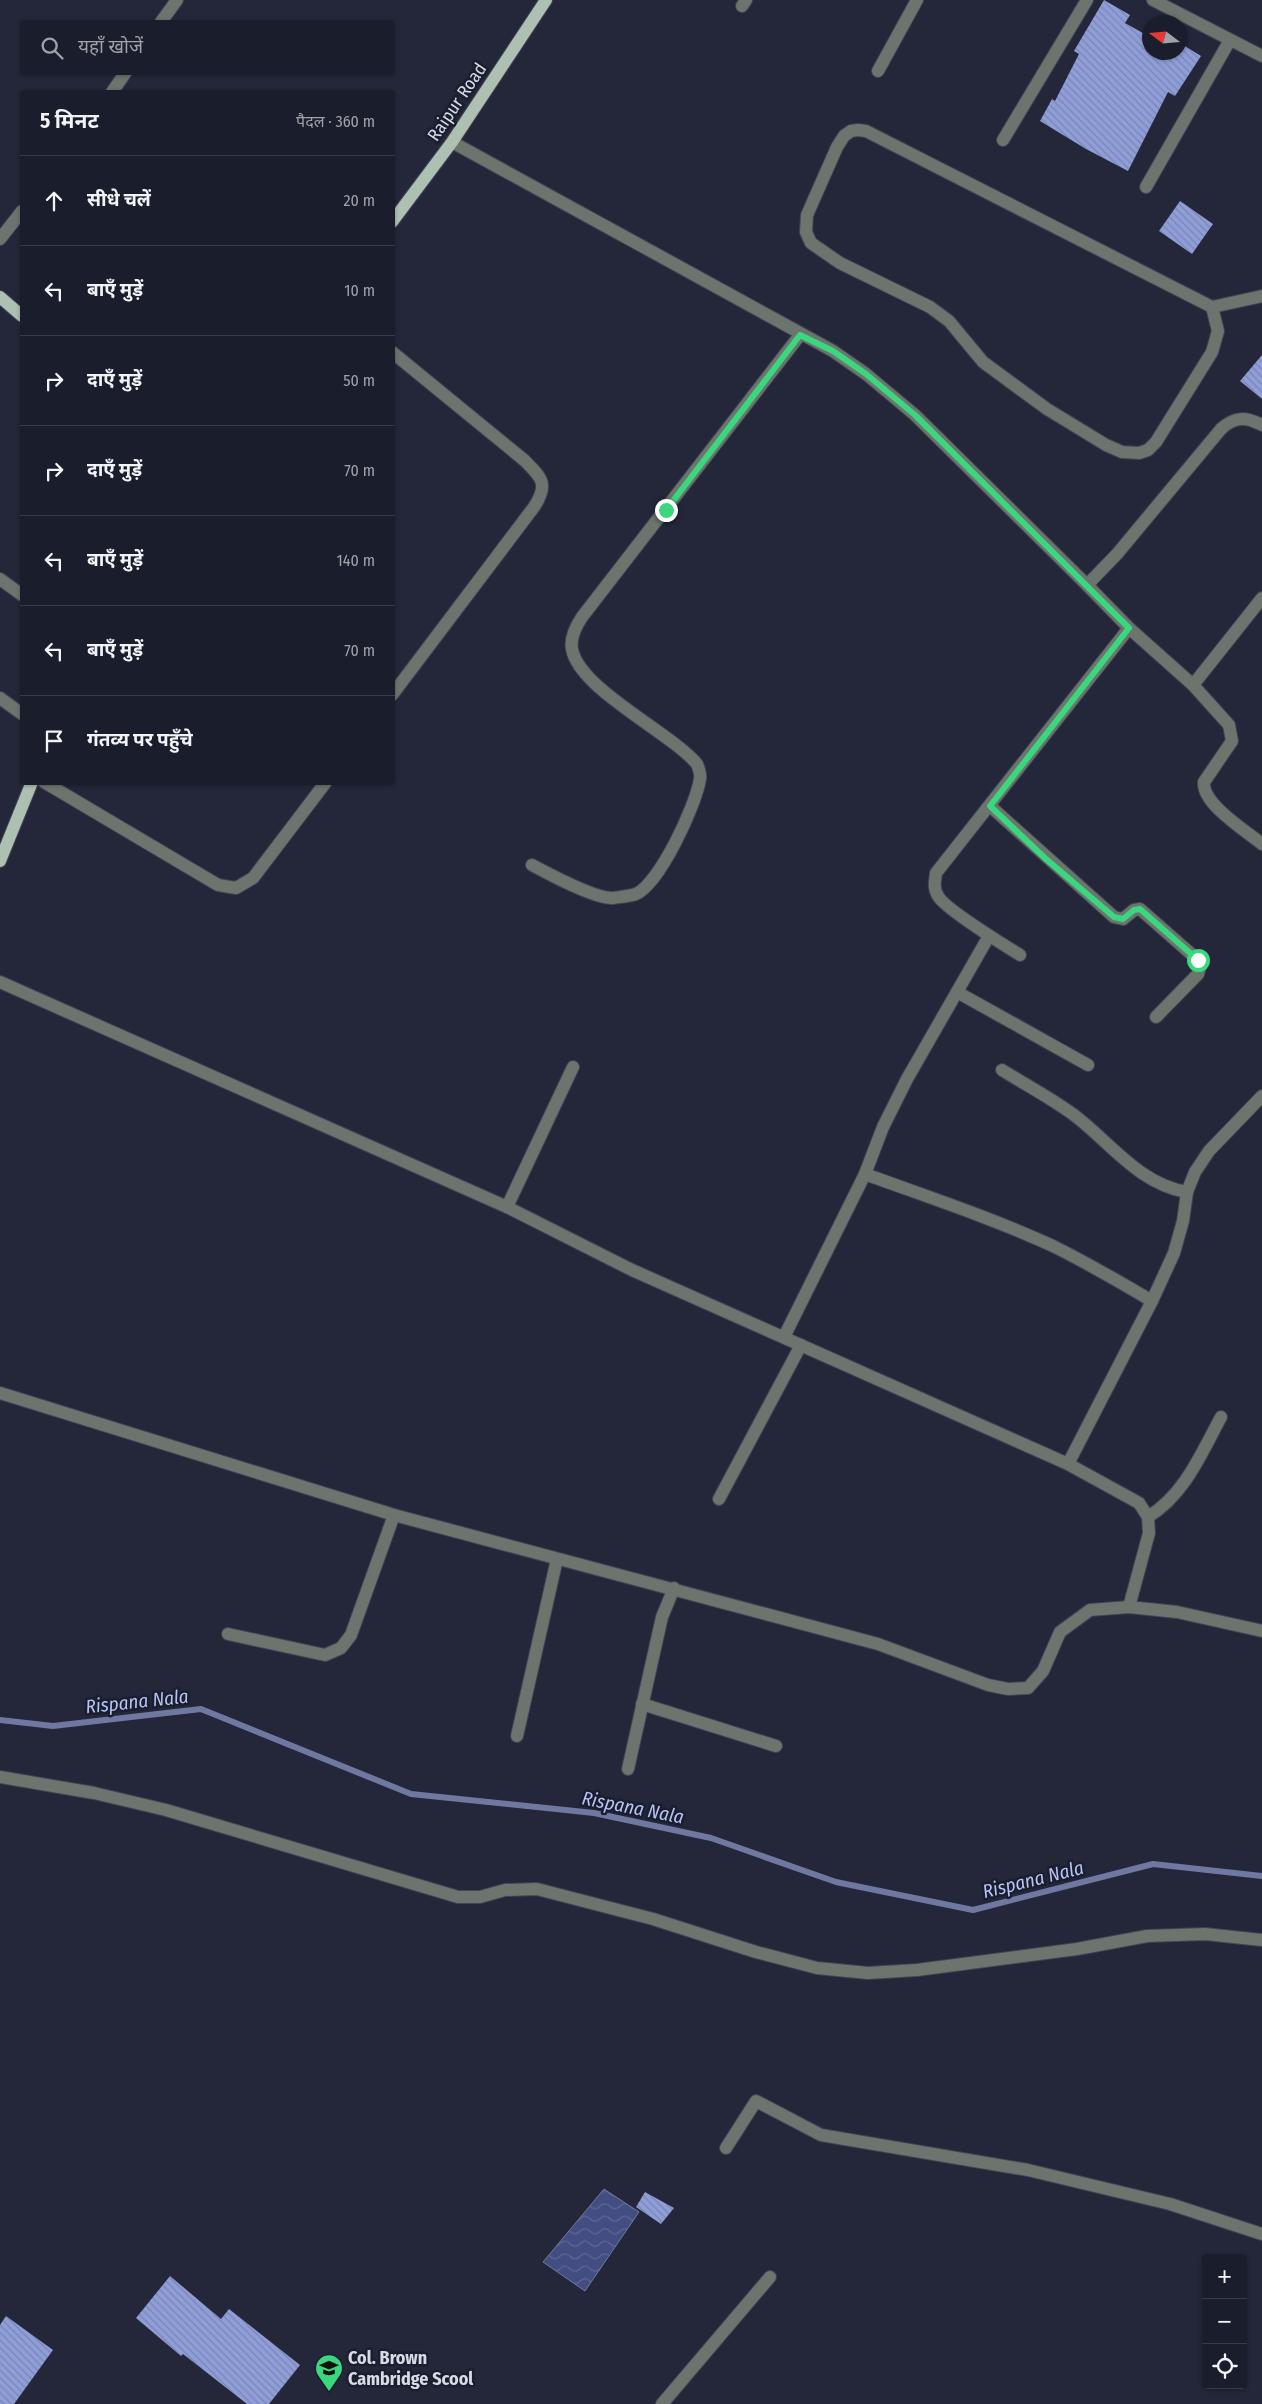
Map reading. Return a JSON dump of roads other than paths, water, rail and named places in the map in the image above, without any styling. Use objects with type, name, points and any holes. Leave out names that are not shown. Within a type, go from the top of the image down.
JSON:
[{"type":"main road","name":"Raipur Road","points":[[395,218],[452,142],[546,0]]},
{"type":"main road","points":[[0,296],[20,314]]},
{"type":"main road","points":[[0,861],[31,785]]},
{"type":"street","points":[[163,20],[177,0]]},
{"type":"street","points":[[878,71],[917,0]]},
{"type":"street","points":[[1003,140],[1087,0]]},
{"type":"street","points":[[1153,0],[1262,56]]},
{"type":"street","points":[[1146,187],[1230,40]]},
{"type":"street","points":[[113,90],[124,75]]},
{"type":"street","points":[[1212,307],[1218,331],[1212,352],[1161,434],[1148,450],[1139,453],[1122,452],[1047,409],[1014,386],[983,362],[949,321],[930,307],[822,252],[812,243],[806,232],[807,215],[844,136],[851,131],[866,131],[1212,307],[1262,296]]},
{"type":"street","points":[[452,142],[800,335],[833,351],[866,374],[915,415],[1129,628],[1193,685],[1229,725],[1232,741],[1204,782],[1206,795],[1213,804],[1262,844]]},
{"type":"street","points":[[0,239],[20,214]]},
{"type":"street","points":[[532,865],[569,885],[611,898],[636,894],[656,876],[680,832],[694,803],[700,777],[698,764],[600,687],[581,668],[572,650],[572,640],[582,617],[800,335]]},
{"type":"street","points":[[395,354],[524,460],[536,472],[542,481],[543,488],[534,507],[395,691]]},
{"type":"street","points":[[1087,585],[1117,554],[1221,429],[1236,419],[1247,418],[1262,425]]},
{"type":"street","points":[[0,579],[20,594]]},
{"type":"street","points":[[1193,685],[1262,598]]},
{"type":"street","points":[[1020,954],[989,936],[939,898],[934,887],[936,873],[1129,628]]},
{"type":"street","points":[[0,698],[20,713]]},
{"type":"street","points":[[49,785],[218,885],[236,888],[253,878],[324,785]]},
{"type":"street","points":[[990,806],[1046,859],[1114,917],[1123,919],[1134,910],[1140,909],[1198,960],[1200,967],[1198,974],[1156,1017]]},
{"type":"street","points":[[784,1337],[865,1174],[883,1127],[906,1079],[989,936]]},
{"type":"street","points":[[0,982],[507,1207],[632,1270],[1068,1464],[1139,1503],[1148,1517],[1149,1533],[1128,1607]]},
{"type":"street","points":[[957,992],[1088,1065]]},
{"type":"street","points":[[507,1207],[573,1067]]},
{"type":"street","points":[[1002,1070],[1074,1116],[1154,1181],[1172,1190],[1187,1192]]},
{"type":"street","points":[[1068,1464],[1152,1301],[1174,1253],[1183,1221],[1187,1192],[1195,1172],[1209,1151],[1262,1096]]},
{"type":"street","points":[[865,1174],[1052,1246],[1110,1276],[1152,1301]]},
{"type":"street","points":[[719,1499],[800,1345]]},
{"type":"street","points":[[0,1393],[394,1514],[878,1644],[980,1682],[1008,1689],[1028,1688],[1043,1670],[1060,1632],[1090,1610],[1128,1607],[1176,1612],[1262,1631]]},
{"type":"street","points":[[1148,1517],[1162,1508],[1177,1493],[1221,1417]]},
{"type":"street","points":[[228,1634],[325,1654],[341,1648],[351,1635],[394,1514]]},
{"type":"street","points":[[517,1736],[557,1559]]},
{"type":"street","points":[[628,1769],[662,1617],[674,1588]]},
{"type":"street","points":[[642,1704],[776,1746]]},
{"type":"street","points":[[0,1777],[94,1793],[166,1810],[458,1897],[480,1897],[505,1890],[537,1889],[563,1895],[653,1918],[756,1952],[817,1968],[868,1974],[917,1970],[1077,1949],[1147,1936],[1205,1934],[1262,1940]]},
{"type":"street","points":[[726,2148],[756,2101],[821,2135],[1028,2170],[1170,2204],[1262,2234]]},
{"type":"street","points":[[662,2404],[770,2277]]},
{"type":"water","points":[[604,2189],[639,2212],[585,2291],[543,2262]]},
{"type":"waterway","name":"Rispana Nala","points":[[0,1720],[53,1726],[201,1709],[411,1794],[594,1813],[711,1838],[836,1882],[973,1910],[1153,1864],[1262,1876]]},
{"type":"place","name":"Col. Brown Cambridge Scool","points":[[329,2392]]}]
